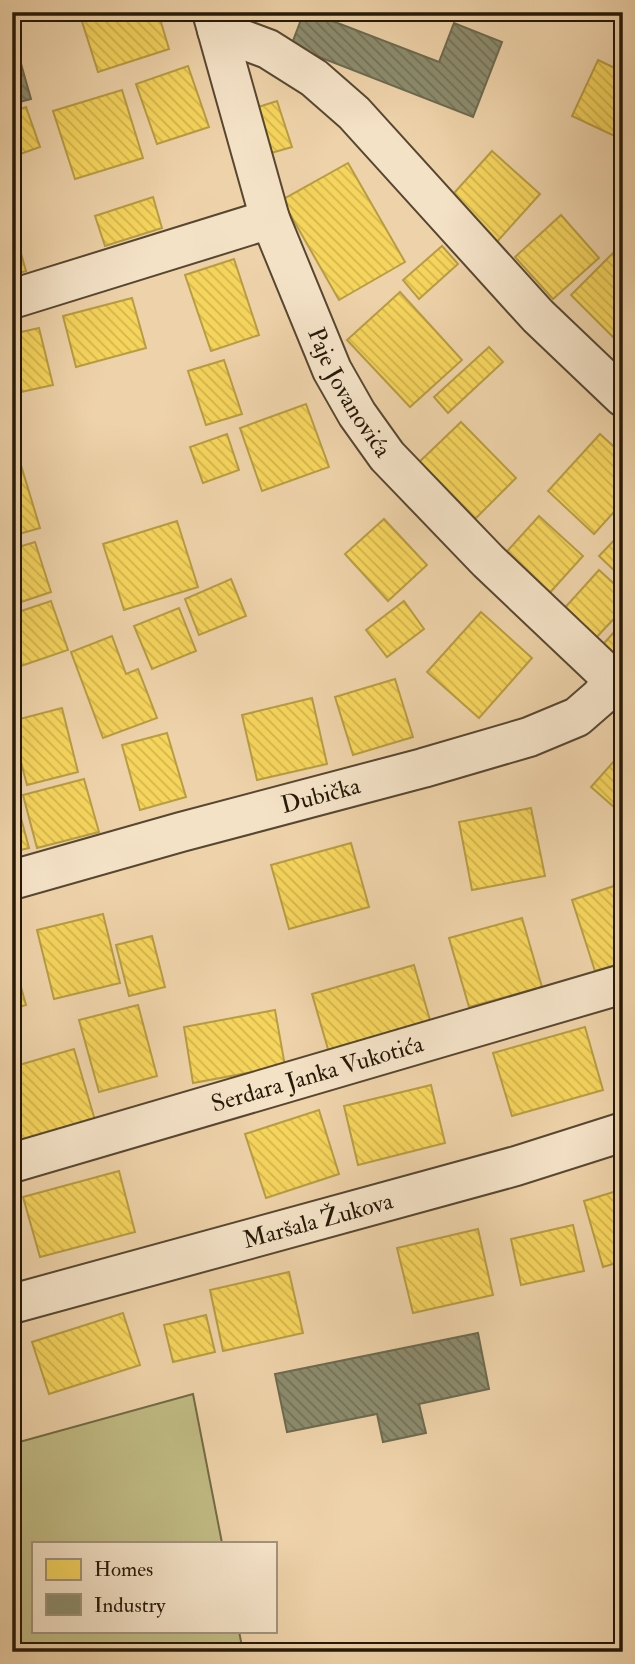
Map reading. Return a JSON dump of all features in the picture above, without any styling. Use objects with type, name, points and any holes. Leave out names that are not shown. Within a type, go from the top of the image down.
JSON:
[{"type":"street","name":"Paje Jovanovića","points":[[215,21],[270,219],[332,370],[357,414],[387,456],[488,561],[618,685]]},
{"type":"street","points":[[215,21],[268,49],[314,78],[354,113],[538,316],[623,397]]},
{"type":"street","points":[[12,299],[270,219]]},
{"type":"street","name":"Dubička","points":[[12,880],[528,737],[577,717],[618,685]]},
{"type":"street","name":"Serdara Janka Vukotića","points":[[12,1163],[623,984]]},
{"type":"street","name":"Maršala Žukova","points":[[12,1304],[516,1166],[623,1132]]},
{"type":"shaded area","points":[[193,1394],[222,1542],[32,1542],[32,1632],[239,1632],[243,1652],[12,1652],[12,1444]]},
{"type":"building: Homes","points":[[79,12],[158,12],[169,49],[98,72]]},
{"type":"building: Homes","points":[[598,60],[623,72],[623,140],[572,116]]},
{"type":"building: Homes","points":[[188,66],[209,127],[157,144],[136,84]]},
{"type":"building: Homes","points":[[122,90],[143,158],[75,179],[53,111]]},
{"type":"building: Homes","points":[[277,101],[292,147],[264,155],[249,110]]},
{"type":"building: Homes","points":[[26,107],[40,147],[12,157],[12,112]]},
{"type":"building: Homes","points":[[492,151],[540,194],[495,244],[446,202]]},
{"type":"building: Homes","points":[[348,163],[405,262],[339,300],[282,200]]},
{"type":"building: Homes","points":[[153,197],[162,228],[105,246],[95,216]]},
{"type":"building: Homes","points":[[561,215],[599,258],[553,299],[515,257]]},
{"type":"building: Homes","points":[[12,222],[26,271],[12,275]]},
{"type":"building: Homes","points":[[442,246],[458,264],[419,299],[403,280]]},
{"type":"building: Homes","points":[[616,250],[623,256],[623,331],[615,339],[571,295]]},
{"type":"building: Homes","points":[[234,259],[259,335],[211,351],[185,275]]},
{"type":"building: Homes","points":[[400,292],[462,360],[410,407],[347,340]]},
{"type":"building: Homes","points":[[132,298],[146,348],[76,367],[63,316]]},
{"type":"building: Homes","points":[[39,328],[53,385],[12,394],[12,334]]},
{"type":"building: Homes","points":[[489,347],[503,362],[448,413],[434,397]]},
{"type":"building: Homes","points":[[224,360],[242,414],[206,425],[188,371]]},
{"type":"building: Homes","points":[[306,404],[329,467],[262,491],[240,428]]},
{"type":"building: Homes","points":[[461,422],[516,478],[472,522],[416,465]]},
{"type":"building: Homes","points":[[227,434],[239,470],[203,483],[190,447]]},
{"type":"building: Homes","points":[[600,434],[623,455],[623,502],[594,534],[548,491]]},
{"type":"building: Homes","points":[[20,462],[40,528],[12,536],[12,464]]},
{"type":"building: Homes","points":[[539,516],[583,556],[545,598],[501,558]]},
{"type":"building: Homes","points":[[384,519],[427,565],[388,601],[345,554]]},
{"type":"building: Homes","points":[[177,521],[198,587],[124,610],[103,544]]},
{"type":"building: Homes","points":[[623,531],[623,569],[618,574],[599,556]]},
{"type":"building: Homes","points":[[35,542],[51,592],[12,605],[12,549]]},
{"type":"building: Homes","points":[[599,570],[623,592],[623,609],[593,641],[561,612]]},
{"type":"building: Homes","points":[[231,579],[246,616],[199,635],[185,599]]},
{"type":"building: Homes","points":[[51,601],[68,650],[12,669],[12,614]]},
{"type":"building: Homes","points":[[404,601],[424,629],[387,657],[366,630]]},
{"type":"building: Homes","points":[[179,608],[196,651],[152,669],[134,626]]},
{"type":"building: Homes","points":[[481,612],[532,658],[479,718],[427,672]]},
{"type":"building: Homes","points":[[623,622],[623,670],[599,649]]},
{"type":"building: Homes","points":[[112,636],[126,674],[138,669],[157,718],[103,738],[71,652]]},
{"type":"building: Homes","points":[[395,679],[413,737],[353,755],[335,697]]},
{"type":"building: Homes","points":[[312,698],[327,764],[257,780],[242,715]]},
{"type":"building: Homes","points":[[62,708],[78,772],[27,785],[12,721]]},
{"type":"building: Homes","points":[[167,733],[186,797],[140,810],[122,745]]},
{"type":"building: Homes","points":[[623,751],[623,815],[591,787]]},
{"type":"building: Homes","points":[[84,779],[99,832],[37,848],[23,795]]},
{"type":"building: Homes","points":[[12,789],[29,848],[12,852]]},
{"type":"building: Homes","points":[[531,808],[545,876],[472,890],[459,822]]},
{"type":"building: Homes","points":[[351,843],[369,907],[289,929],[271,865]]},
{"type":"building: Homes","points":[[623,883],[623,963],[595,971],[572,900]]},
{"type":"building: Homes","points":[[103,914],[120,983],[54,999],[37,930]]},
{"type":"building: Homes","points":[[522,918],[542,987],[469,1007],[449,938]]},
{"type":"building: Homes","points":[[152,936],[165,987],[129,996],[116,945]]},
{"type":"building: Homes","points":[[12,955],[26,1005],[12,1009]]},
{"type":"building: Homes","points":[[414,965],[432,1027],[330,1056],[312,994]]},
{"type":"building: Homes","points":[[138,1005],[157,1076],[99,1092],[79,1020]]},
{"type":"building: Homes","points":[[275,1010],[285,1066],[193,1083],[184,1027]]},
{"type":"building: Homes","points":[[585,1027],[603,1090],[512,1116],[493,1053]]},
{"type":"building: Homes","points":[[74,1049],[97,1127],[23,1149],[12,1110],[12,1067]]},
{"type":"building: Homes","points":[[431,1085],[445,1143],[358,1165],[344,1106]]},
{"type":"building: Homes","points":[[319,1110],[339,1174],[266,1198],[245,1134]]},
{"type":"building: Homes","points":[[119,1171],[135,1232],[40,1257],[23,1197]]},
{"type":"building: Homes","points":[[623,1189],[623,1261],[603,1267],[584,1201]]},
{"type":"building: Homes","points":[[573,1225],[584,1271],[521,1285],[511,1239]]},
{"type":"building: Homes","points":[[478,1229],[493,1295],[413,1313],[397,1248]]},
{"type":"building: Homes","points":[[289,1272],[303,1333],[223,1351],[210,1290]]},
{"type":"building: Homes","points":[[123,1313],[140,1365],[49,1394],[32,1342]]},
{"type":"building: Homes","points":[[206,1315],[215,1352],[173,1362],[164,1325]]},
{"type":"building: Industry","points":[[304,12],[439,62],[454,23],[502,42],[473,117],[291,46]]},
{"type":"building: Industry","points":[[12,32],[31,99],[12,104]]},
{"type":"building: Industry","points":[[478,1333],[489,1389],[419,1404],[426,1433],[383,1442],[377,1414],[287,1432],[275,1374]]}]
